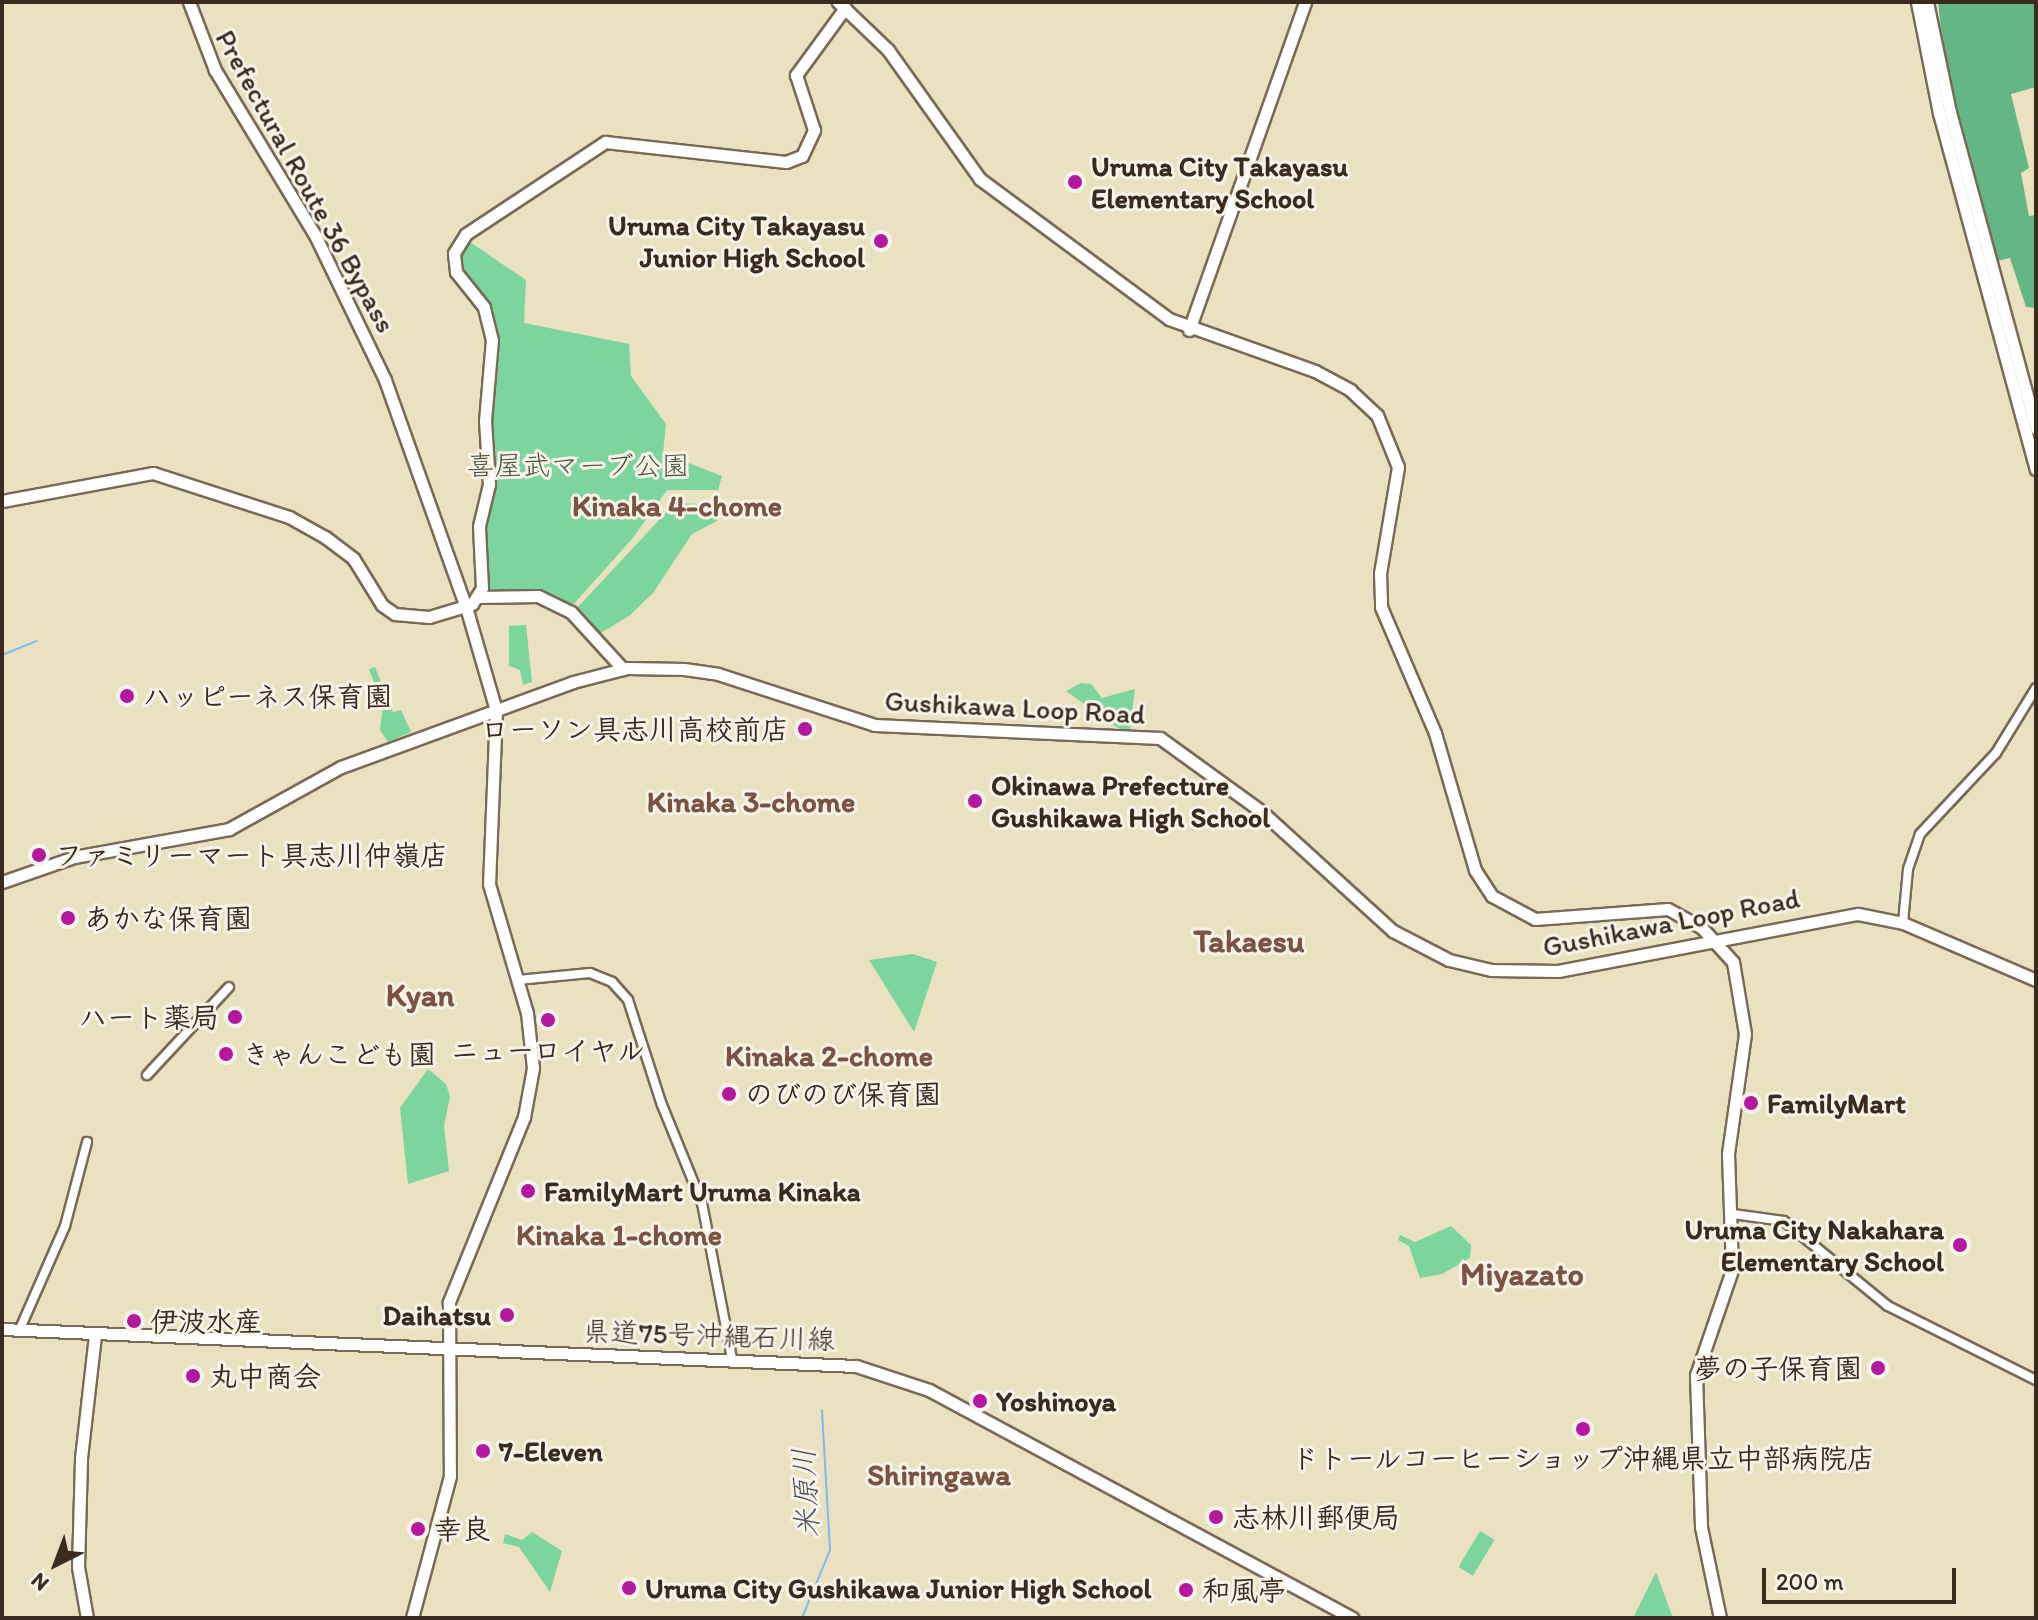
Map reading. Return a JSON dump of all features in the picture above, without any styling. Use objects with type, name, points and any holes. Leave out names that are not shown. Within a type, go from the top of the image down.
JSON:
[{"type":"main road","name":"Prefectural Route 36 Bypass","points":[[189,2],[215,70],[315,235],[366,337],[403,424],[466,607],[496,710]]},
{"type":"main road","points":[[1189,330],[1305,2]]},
{"type":"main road","points":[[1917,2],[1939,113],[2036,469]]},
{"type":"main road","points":[[1927,2],[1950,112],[2036,429]]},
{"type":"main road","points":[[479,597],[479,526],[489,484],[485,421],[492,340],[484,307],[456,272],[454,253],[466,234],[605,142],[786,162],[802,156],[814,130],[796,75],[842,5],[888,50],[980,179],[1143,302],[1189,330],[1315,371],[1350,390],[1387,430],[1398,467],[1380,573],[1381,607],[1435,733],[1475,870],[1492,896],[1535,919],[1659,907],[1688,917],[1715,940],[1740,981],[1745,1034],[1729,1143],[1733,1214],[1728,1290],[1696,1375],[1701,1527],[1720,1618]]},
{"type":"main road","points":[[2,501],[153,473],[289,517],[325,537],[353,558],[382,605],[395,614],[429,617],[466,607],[479,597],[538,596],[571,612],[623,669]]},
{"type":"main road","name":"Gushikawa Loop Road","points":[[2,882],[74,857],[229,829],[341,767],[496,710],[623,669],[718,674],[875,725],[1160,738],[1261,811],[1393,931],[1449,960],[1535,973],[1829,916],[1866,914],[1903,923],[2036,980]]},
{"type":"main road","points":[[412,1618],[448,1493],[449,1302],[530,1095],[532,1039],[489,884],[496,710]]},
{"type":"main road","name":"県道75号沖縄石川線","points":[[2,1329],[95,1336],[856,1366],[929,1390],[1353,1618]]},
{"type":"main road","points":[[87,1618],[78,1567],[81,1458],[95,1336]]},
{"type":"street","points":[[1903,923],[1908,869],[1920,834],[1996,753],[2036,688]]},
{"type":"street","points":[[518,980],[590,973],[612,982],[628,1000],[662,1105],[702,1203],[732,1359]]},
{"type":"street","points":[[147,1075],[229,987]]},
{"type":"street","points":[[19,1331],[65,1226],[87,1142]]},
{"type":"street","points":[[1733,1214],[1784,1221],[1888,1306],[2036,1380]]},
{"type":"green space","points":[[1938,2],[2036,2],[2036,87],[2011,94],[2029,168],[2021,173],[2029,216],[2036,215],[2036,308],[2026,307],[2010,258],[1992,262],[1946,75]]},
{"type":"green space","name":"喜屋武マーブ公園","points":[[467,240],[526,280],[524,323],[629,344],[631,376],[666,424],[663,453],[722,476],[718,490],[667,490],[632,539],[572,606],[539,591],[487,595],[484,527],[497,340],[461,272],[459,253]]},
{"type":"green space","name":"喜屋武マーブ公園","points":[[675,503],[724,505],[717,521],[692,534],[653,593],[629,616],[599,634],[576,609]]},
{"type":"green space","points":[[526,625],[532,682],[523,685],[520,670],[509,666],[509,626]]},
{"type":"green space","points":[[375,667],[393,712],[401,710],[411,732],[388,742],[380,730],[383,706],[369,669]]},
{"type":"green space","points":[[1081,683],[1091,684],[1102,698],[1135,689],[1129,736],[1066,691]]},
{"type":"green space","points":[[913,954],[937,962],[914,1032],[869,960]]},
{"type":"green space","points":[[428,1069],[446,1084],[450,1097],[444,1126],[449,1171],[408,1184],[400,1108]]},
{"type":"green space","points":[[1451,1226],[1471,1245],[1470,1258],[1442,1274],[1420,1278],[1409,1246],[1398,1240],[1400,1235],[1415,1242]]},
{"type":"green space","points":[[1480,1531],[1495,1540],[1473,1576],[1458,1567]]},
{"type":"green space","points":[[532,1532],[562,1551],[550,1592],[519,1547],[503,1543],[505,1534],[522,1540]]},
{"type":"green space","points":[[1656,1572],[1673,1618],[1633,1618]]},
{"type":"waterway","points":[[2,655],[36,641]]},
{"type":"waterway","name":"米原川","points":[[802,1618],[830,1550],[822,1410]]},
{"type":"place","name":"Uruma City Takayasu Elementary School","points":[[1075,182]]},
{"type":"place","name":"Uruma City Takayasu Junior High School","points":[[881,241]]},
{"type":"place","name":"ハッピーネス保育園","points":[[127,696]]},
{"type":"place","name":"ローソン具志川高校前店","points":[[805,729]]},
{"type":"place","name":"Okinawa Prefecture Gushikawa High School","points":[[975,801]]},
{"type":"place","name":"ファミリーマート具志川仲嶺店","points":[[39,855]]},
{"type":"place","name":"あかな保育園","points":[[68,918]]},
{"type":"place","name":"ハート薬局","points":[[235,1017]]},
{"type":"place","name":"ニューロイヤル","points":[[548,1020]]},
{"type":"place","name":"きゃんこども園","points":[[226,1054]]},
{"type":"place","name":"のびのび保育園","points":[[729,1094]]},
{"type":"place","name":"FamilyMart","points":[[1751,1103]]},
{"type":"place","name":"FamilyMart Uruma Kinaka","points":[[528,1191]]},
{"type":"place","name":"Uruma City Nakahara Elementary School","points":[[1960,1245]]},
{"type":"place","name":"Daihatsu","points":[[507,1315]]},
{"type":"place","name":"伊波水産","points":[[134,1321]]},
{"type":"place","name":"夢の子保育園","points":[[1878,1368]]},
{"type":"place","name":"丸中商会","points":[[193,1376]]},
{"type":"place","name":"Yoshinoya","points":[[980,1401]]},
{"type":"place","name":"ドトールコーヒーショップ沖縄県立中部病院店","points":[[1583,1429]]},
{"type":"place","name":"7-Eleven","points":[[483,1451]]},
{"type":"place","name":"志林川郵便局","points":[[1216,1517]]},
{"type":"place","name":"幸良","points":[[418,1529]]},
{"type":"place","name":"Uruma City Gushikawa Junior High School","points":[[629,1588]]},
{"type":"place","name":"和風亭","points":[[1186,1590]]},
{"type":"district","name":"Kinaka 4-chome","points":[[677,506]]},
{"type":"district","name":"Kinaka 3-chome","points":[[751,802]]},
{"type":"district","name":"Takaesu","points":[[1249,941]]},
{"type":"district","name":"Kyan","points":[[420,995]]},
{"type":"district","name":"Kinaka 2-chome","points":[[829,1056]]},
{"type":"district","name":"Kinaka 1-chome","points":[[619,1235]]},
{"type":"district","name":"Miyazato","points":[[1522,1274]]},
{"type":"district","name":"Shiringawa","points":[[939,1475]]}]
